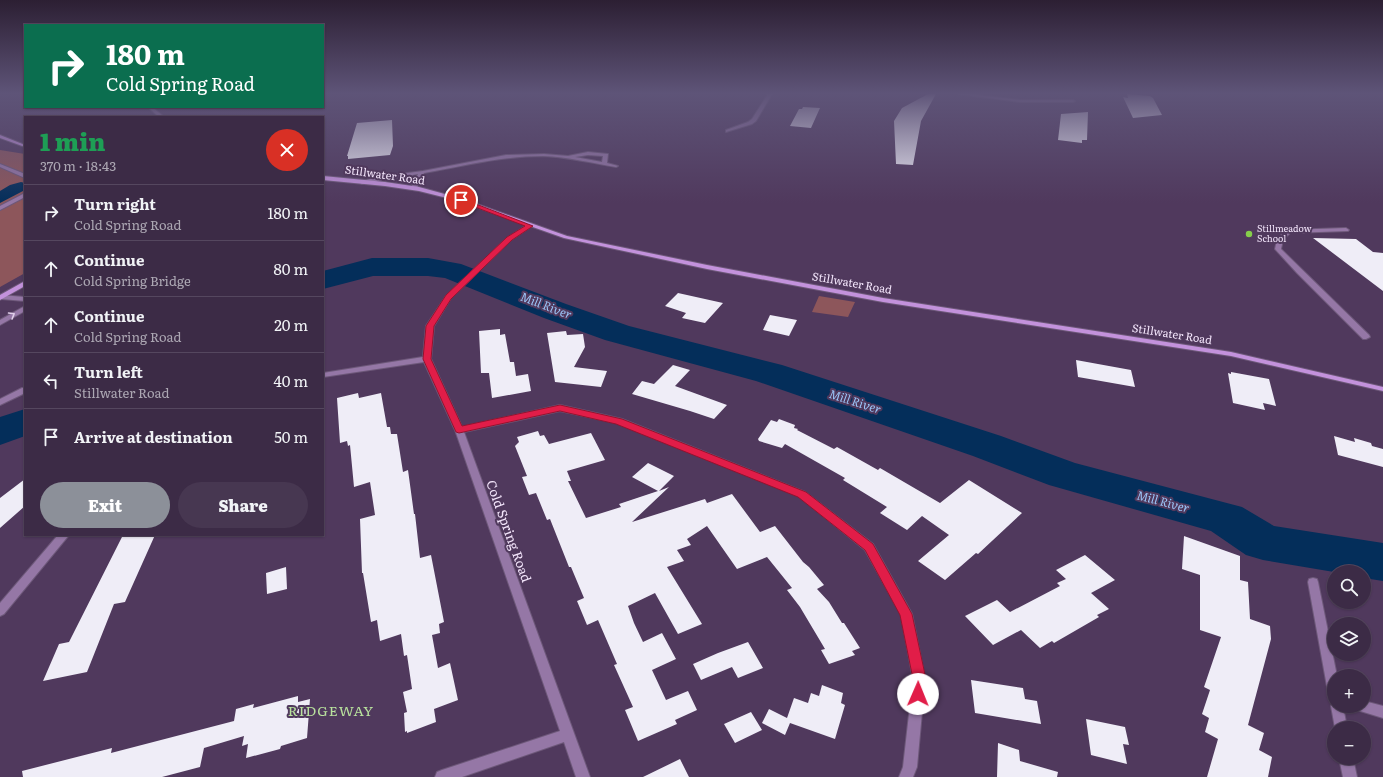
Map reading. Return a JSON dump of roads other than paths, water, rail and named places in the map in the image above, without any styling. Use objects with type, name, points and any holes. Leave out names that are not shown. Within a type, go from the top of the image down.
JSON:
[{"type":"main road","points":[[0,136],[24,146]]},
{"type":"main road","name":"Stillwater Road","points":[[324,178],[414,188],[461,200],[530,226],[566,237],[706,267],[883,300],[1231,354],[1383,389]]},
{"type":"main road","points":[[0,297],[24,284]]},
{"type":"street","points":[[566,158],[586,153],[598,153],[606,156],[604,164]]},
{"type":"street","points":[[362,182],[393,175],[422,172],[474,161],[512,156],[534,155],[566,158],[616,166]]},
{"type":"street","points":[[0,165],[24,176]]},
{"type":"street","points":[[414,188],[422,172]]},
{"type":"street","points":[[0,208],[24,196]]},
{"type":"street","name":"Cold Spring Road","points":[[530,226],[509,239],[448,297],[430,326],[427,359],[459,430],[583,777]]},
{"type":"street","points":[[1346,230],[1288,231],[1280,240],[1278,249],[1294,268],[1345,314],[1366,337]]},
{"type":"street","points":[[0,297],[24,299]]},
{"type":"street","points":[[0,323],[24,309]]},
{"type":"street","points":[[324,375],[427,359]]},
{"type":"street","points":[[0,402],[24,390]]},
{"type":"street","points":[[459,430],[560,408],[619,421],[802,494],[869,547],[906,614],[919,679],[910,767],[906,777]]},
{"type":"street","points":[[0,612],[63,536]]},
{"type":"street","points":[[1313,582],[1330,669]]},
{"type":"street","points":[[1371,709],[1383,712]]},
{"type":"street","points":[[442,777],[567,735]]},
{"type":"street","points":[[1347,765],[1350,777]]},
{"type":"water","points":[[21,182],[24,183],[23,191],[0,203],[0,191],[10,185]]},
{"type":"waterway","name":"Mill River","points":[[324,280],[372,267],[428,267],[451,270],[555,311],[617,333],[769,373],[987,446],[1064,475],[1226,519],[1263,542],[1383,562]]},
{"type":"waterway","name":"Mill River","points":[[0,432],[24,421]]},
{"type":"place","name":"Stillmeadow School","points":[[1249,234]]},
{"type":"district","name":"RIDGEWAY","points":[[331,711]]}]
